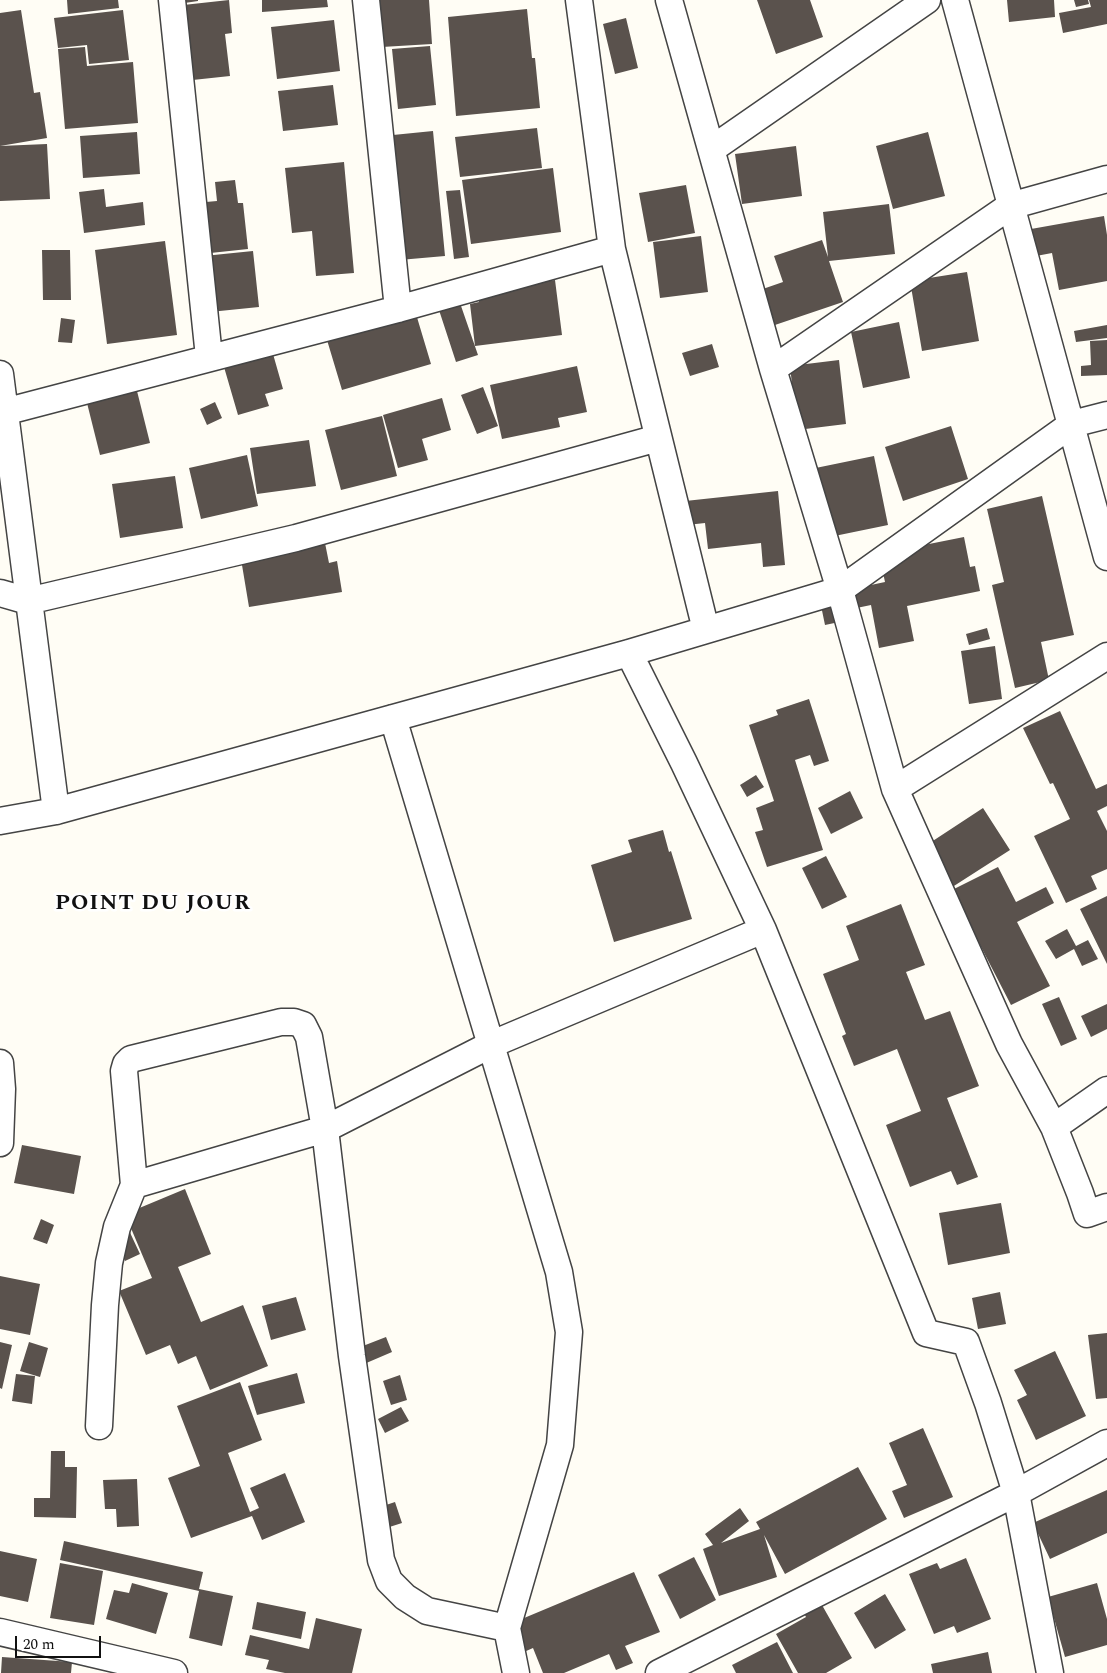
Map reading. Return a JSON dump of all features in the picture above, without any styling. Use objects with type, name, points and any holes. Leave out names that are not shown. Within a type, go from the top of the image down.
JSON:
[{"type":"street","points":[[172,0],[209,358]]},
{"type":"street","points":[[366,0],[398,309]]},
{"type":"street","points":[[579,0],[612,249],[706,630]]},
{"type":"street","points":[[669,0],[773,369],[840,590],[895,789],[1009,1044],[1054,1127],[1080,1193],[1086,1214],[1107,1207]]},
{"type":"street","points":[[712,148],[927,0]]},
{"type":"street","points":[[955,0],[1107,557]]},
{"type":"street","points":[[773,369],[1010,206],[1107,179]]},
{"type":"street","points":[[4,412],[398,309],[612,249]]},
{"type":"street","points":[[0,374],[56,811]]},
{"type":"street","points":[[0,821],[56,811],[629,653],[840,590],[1072,424],[1107,415]]},
{"type":"street","points":[[0,593],[28,601],[296,538],[658,438]]},
{"type":"street","points":[[629,653],[684,763],[763,930],[926,1332],[966,1342],[988,1403],[1016,1493],[1050,1673]]},
{"type":"street","points":[[895,789],[1107,656]]},
{"type":"street","points":[[393,718],[559,1272],[568,1332],[560,1445],[507,1628],[516,1673]]},
{"type":"street","points":[[134,1185],[325,1129],[490,1045],[763,930]]},
{"type":"street","points":[[99,1426],[109,1263],[117,1227],[134,1185],[124,1071],[126,1064],[131,1059],[281,1022],[294,1022],[303,1025],[309,1037],[325,1129],[352,1356],[381,1560],[389,1581],[404,1597],[427,1611],[507,1628]]},
{"type":"street","points":[[0,1063],[2,1089],[2,1135],[0,1143]]},
{"type":"street","points":[[1054,1127],[1107,1090]]},
{"type":"street","points":[[659,1673],[1016,1493],[1107,1443]]},
{"type":"street","points":[[0,1632],[174,1673]]},
{"type":"building","points":[[67,0],[118,0],[119,8],[68,14]]},
{"type":"building","points":[[171,0],[198,0],[198,1],[171,5]]},
{"type":"building","points":[[229,0],[232,33],[225,34],[230,76],[174,82],[165,7]]},
{"type":"building","points":[[262,0],[327,0],[328,7],[262,12]]},
{"type":"building","points":[[362,0],[429,0],[432,44],[365,48]]},
{"type":"building","points":[[757,0],[810,0],[823,37],[776,54]]},
{"type":"building","points":[[1007,0],[1054,0],[1055,17],[1009,22]]},
{"type":"building","points":[[1074,0],[1088,0],[1089,4],[1076,7]]},
{"type":"building","points":[[1089,0],[1107,0],[1107,24],[1063,33],[1059,13],[1091,7]]},
{"type":"building","points":[[527,9],[532,58],[535,58],[540,108],[456,116],[448,17]]},
{"type":"building","points":[[21,10],[34,93],[40,92],[47,138],[0,146],[0,13]]},
{"type":"building","points":[[123,10],[129,60],[89,64],[87,45],[58,48],[54,18]]},
{"type":"building","points":[[626,18],[638,68],[615,74],[603,24]]},
{"type":"building","points":[[334,20],[340,71],[277,79],[271,27]]},
{"type":"building","points":[[430,46],[436,105],[398,109],[392,49]]},
{"type":"building","points":[[85,47],[87,66],[133,62],[138,123],[65,129],[58,49]]},
{"type":"building","points":[[333,85],[338,125],[283,131],[278,91]]},
{"type":"building","points":[[537,128],[542,168],[460,177],[455,137]]},
{"type":"building","points":[[433,131],[445,256],[388,261],[383,136]]},
{"type":"building","points":[[137,132],[140,174],[83,178],[80,136]]},
{"type":"building","points":[[928,132],[945,196],[893,209],[876,146]]},
{"type":"building","points":[[47,144],[50,199],[0,201],[0,146]]},
{"type":"building","points":[[796,146],[802,196],[742,204],[735,154]]},
{"type":"building","points":[[344,162],[354,273],[316,276],[312,231],[292,233],[285,168]]},
{"type":"building","points":[[553,168],[561,232],[471,244],[462,180]]},
{"type":"building","points":[[235,180],[238,203],[243,203],[248,249],[201,254],[195,203],[217,201],[215,182]]},
{"type":"building","points":[[686,185],[695,233],[648,242],[639,193]]},
{"type":"building","points":[[104,189],[106,207],[143,202],[145,225],[84,233],[79,192]]},
{"type":"building","points":[[460,190],[469,257],[454,259],[446,191]]},
{"type":"building","points":[[889,204],[895,254],[829,261],[843,302],[769,327],[757,291],[783,282],[774,256],[822,240],[828,257],[823,212]]},
{"type":"building","points":[[1104,216],[1107,235],[1107,281],[1059,290],[1052,253],[1036,256],[1031,229]]},
{"type":"building","points":[[701,236],[708,292],[660,298],[653,242]]},
{"type":"building","points":[[165,241],[177,335],[107,344],[95,250]]},
{"type":"building","points":[[42,250],[70,250],[71,300],[43,300]]},
{"type":"building","points":[[253,251],[259,307],[200,313],[194,257]]},
{"type":"building","points":[[967,272],[979,341],[922,351],[910,281]]},
{"type":"building","points":[[555,280],[562,335],[475,346],[470,304],[479,302],[478,290]]},
{"type":"building","points":[[460,303],[478,355],[456,362],[439,310]]},
{"type":"building","points":[[416,314],[431,364],[342,390],[327,340]]},
{"type":"building","points":[[61,318],[75,320],[72,343],[58,342]]},
{"type":"building","points":[[899,322],[910,378],[863,388],[851,332]]},
{"type":"building","points":[[1107,325],[1107,338],[1076,342],[1074,331]]},
{"type":"building","points":[[1107,340],[1107,375],[1081,376],[1081,366],[1091,365],[1090,341]]},
{"type":"building","points":[[712,344],[719,367],[690,376],[682,353]]},
{"type":"building","points":[[273,354],[283,389],[265,394],[269,406],[238,415],[224,367]]},
{"type":"building","points":[[839,360],[846,424],[797,430],[790,366]]},
{"type":"building","points":[[577,366],[587,412],[558,418],[560,427],[502,439],[490,385]]},
{"type":"building","points":[[483,387],[498,426],[477,434],[461,395]]},
{"type":"building","points":[[137,391],[150,443],[100,455],[87,403]]},
{"type":"building","points":[[442,398],[451,430],[422,439],[428,460],[398,468],[383,415]]},
{"type":"building","points":[[215,402],[222,418],[207,425],[200,409]]},
{"type":"building","points":[[382,416],[397,476],[341,490],[325,430]]},
{"type":"building","points":[[951,426],[968,479],[903,501],[885,447]]},
{"type":"building","points":[[309,440],[316,486],[257,494],[250,448]]},
{"type":"building","points":[[247,455],[258,506],[201,519],[189,468]]},
{"type":"building","points":[[874,456],[888,525],[815,540],[801,471]]},
{"type":"building","points":[[175,476],[183,528],[120,538],[112,484]]},
{"type":"building","points":[[778,491],[785,565],[763,567],[761,543],[708,549],[705,523],[678,526],[676,502]]},
{"type":"building","points":[[1042,496],[1074,635],[1041,642],[1049,680],[1015,688],[992,585],[1004,582],[987,509]]},
{"type":"building","points":[[964,537],[970,567],[975,566],[980,591],[907,606],[914,641],[879,648],[871,605],[842,611],[844,621],[825,625],[819,596],[885,582],[879,554]]},
{"type":"building","points":[[324,538],[329,563],[337,561],[342,592],[249,607],[240,553]]},
{"type":"building","points":[[987,628],[990,639],[969,645],[966,634]]},
{"type":"building","points":[[995,646],[1002,699],[969,704],[961,651]]},
{"type":"building","points":[[809,699],[829,761],[814,766],[810,755],[795,760],[823,850],[767,867],[755,832],[763,830],[756,808],[774,801],[749,725],[778,715],[776,710]]},
{"type":"building","points":[[1060,711],[1096,789],[1107,784],[1107,806],[1097,811],[1107,831],[1107,869],[1091,876],[1097,889],[1066,903],[1034,836],[1070,819],[1053,783],[1050,784],[1023,728]]},
{"type":"building","points":[[756,775],[764,787],[747,797],[740,785]]},
{"type":"building","points":[[850,791],[863,818],[831,834],[818,808]]},
{"type":"building","points":[[983,808],[1010,850],[943,893],[916,852]]},
{"type":"building","points":[[663,830],[692,919],[614,942],[591,865],[632,852],[628,840]]},
{"type":"building","points":[[826,856],[847,897],[822,909],[802,868]]},
{"type":"building","points":[[998,867],[1016,902],[1046,887],[1054,903],[1017,922],[1050,986],[1011,1005],[979,943],[963,951],[948,892]]},
{"type":"building","points":[[1107,896],[1107,964],[1080,909]]},
{"type":"building","points":[[901,904],[925,965],[906,972],[925,1020],[950,1011],[979,1086],[947,1098],[978,1177],[957,1185],[951,1171],[910,1187],[886,1125],[921,1111],[897,1049],[854,1066],[842,1036],[846,1034],[823,974],[859,960],[846,926]]},
{"type":"building","points":[[1067,929],[1076,946],[1088,940],[1098,959],[1082,966],[1074,949],[1056,959],[1045,941]]},
{"type":"building","points":[[1059,997],[1077,1039],[1061,1046],[1042,1004]]},
{"type":"building","points":[[1107,1004],[1107,1029],[1091,1037],[1081,1016]]},
{"type":"building","points":[[22,1145],[81,1156],[74,1194],[14,1183]]},
{"type":"building","points":[[185,1189],[211,1254],[178,1267],[201,1322],[243,1305],[268,1366],[210,1390],[196,1356],[178,1364],[170,1345],[146,1355],[119,1291],[152,1278],[125,1214]]},
{"type":"building","points":[[1001,1203],[1010,1253],[948,1265],[939,1213]]},
{"type":"building","points":[[41,1219],[54,1225],[47,1244],[33,1239]]},
{"type":"building","points":[[126,1224],[140,1254],[125,1261],[111,1231]]},
{"type":"building","points":[[0,1276],[40,1284],[30,1335],[0,1329]]},
{"type":"building","points":[[1000,1292],[1006,1324],[978,1329],[972,1298]]},
{"type":"building","points":[[296,1297],[306,1330],[271,1340],[262,1306]]},
{"type":"building","points":[[1107,1333],[1107,1398],[1096,1399],[1088,1335]]},
{"type":"building","points":[[386,1337],[392,1352],[357,1367],[350,1351]]},
{"type":"building","points":[[0,1342],[12,1345],[2,1389],[0,1388]]},
{"type":"building","points":[[29,1342],[48,1348],[40,1377],[20,1371]]},
{"type":"building","points":[[1055,1351],[1086,1416],[1036,1440],[1017,1400],[1027,1395],[1014,1370]]},
{"type":"building","points":[[297,1373],[305,1403],[257,1415],[248,1386]]},
{"type":"building","points":[[16,1374],[35,1376],[32,1404],[12,1401]]},
{"type":"building","points":[[400,1375],[407,1400],[391,1405],[383,1381]]},
{"type":"building","points":[[240,1382],[262,1440],[228,1453],[250,1512],[259,1508],[250,1488],[285,1473],[305,1522],[262,1540],[252,1516],[191,1538],[168,1478],[200,1466],[177,1406]]},
{"type":"building","points":[[401,1407],[409,1421],[385,1433],[378,1419]]},
{"type":"building","points":[[923,1428],[953,1497],[904,1518],[892,1491],[907,1485],[889,1443]]},
{"type":"building","points":[[51,1451],[65,1451],[65,1467],[77,1467],[76,1518],[34,1517],[34,1498],[50,1498]]},
{"type":"building","points":[[858,1467],[887,1519],[785,1574],[764,1535],[777,1577],[719,1596],[703,1549],[713,1545],[705,1534],[740,1508],[749,1521],[721,1543],[760,1529],[756,1522]]},
{"type":"building","points":[[137,1479],[139,1526],[117,1527],[116,1509],[105,1509],[103,1480]]},
{"type":"building","points":[[1107,1490],[1107,1533],[1050,1559],[1033,1523]]},
{"type":"building","points":[[395,1502],[402,1523],[380,1530],[374,1509]]},
{"type":"building","points":[[64,1541],[203,1572],[199,1589],[233,1596],[222,1646],[189,1638],[199,1591],[60,1560]]},
{"type":"building","points":[[0,1551],[37,1559],[28,1602],[0,1596]]},
{"type":"building","points":[[694,1557],[716,1600],[680,1619],[658,1575]]},
{"type":"building","points":[[966,1558],[991,1619],[957,1633],[954,1626],[934,1634],[909,1574],[937,1563],[940,1569]]},
{"type":"building","points":[[60,1563],[103,1571],[94,1625],[50,1618]]},
{"type":"building","points":[[634,1572],[660,1632],[625,1646],[633,1663],[616,1670],[609,1654],[564,1673],[543,1673],[533,1648],[517,1655],[505,1626]]},
{"type":"building","points":[[132,1583],[168,1593],[156,1634],[106,1619],[114,1590],[129,1593]]},
{"type":"building","points":[[1097,1583],[1107,1619],[1107,1645],[1065,1657],[1048,1597]]},
{"type":"building","points":[[885,1594],[906,1630],[875,1649],[854,1613]]},
{"type":"building","points":[[818,1598],[852,1658],[826,1673],[798,1673],[776,1634],[806,1617],[801,1608]]},
{"type":"building","points":[[257,1602],[306,1612],[301,1639],[252,1629]]},
{"type":"building","points":[[316,1618],[362,1629],[352,1673],[285,1673],[266,1669],[269,1660],[245,1655],[250,1635],[309,1649]]},
{"type":"building","points":[[777,1642],[793,1673],[736,1673],[732,1665]]},
{"type":"building","points":[[988,1652],[992,1673],[933,1673],[931,1664]]},
{"type":"building","points":[[2,1657],[72,1662],[71,1673],[1,1673]]},
{"type":"district","name":"POINT DU JOUR","points":[[153,905]]}]
